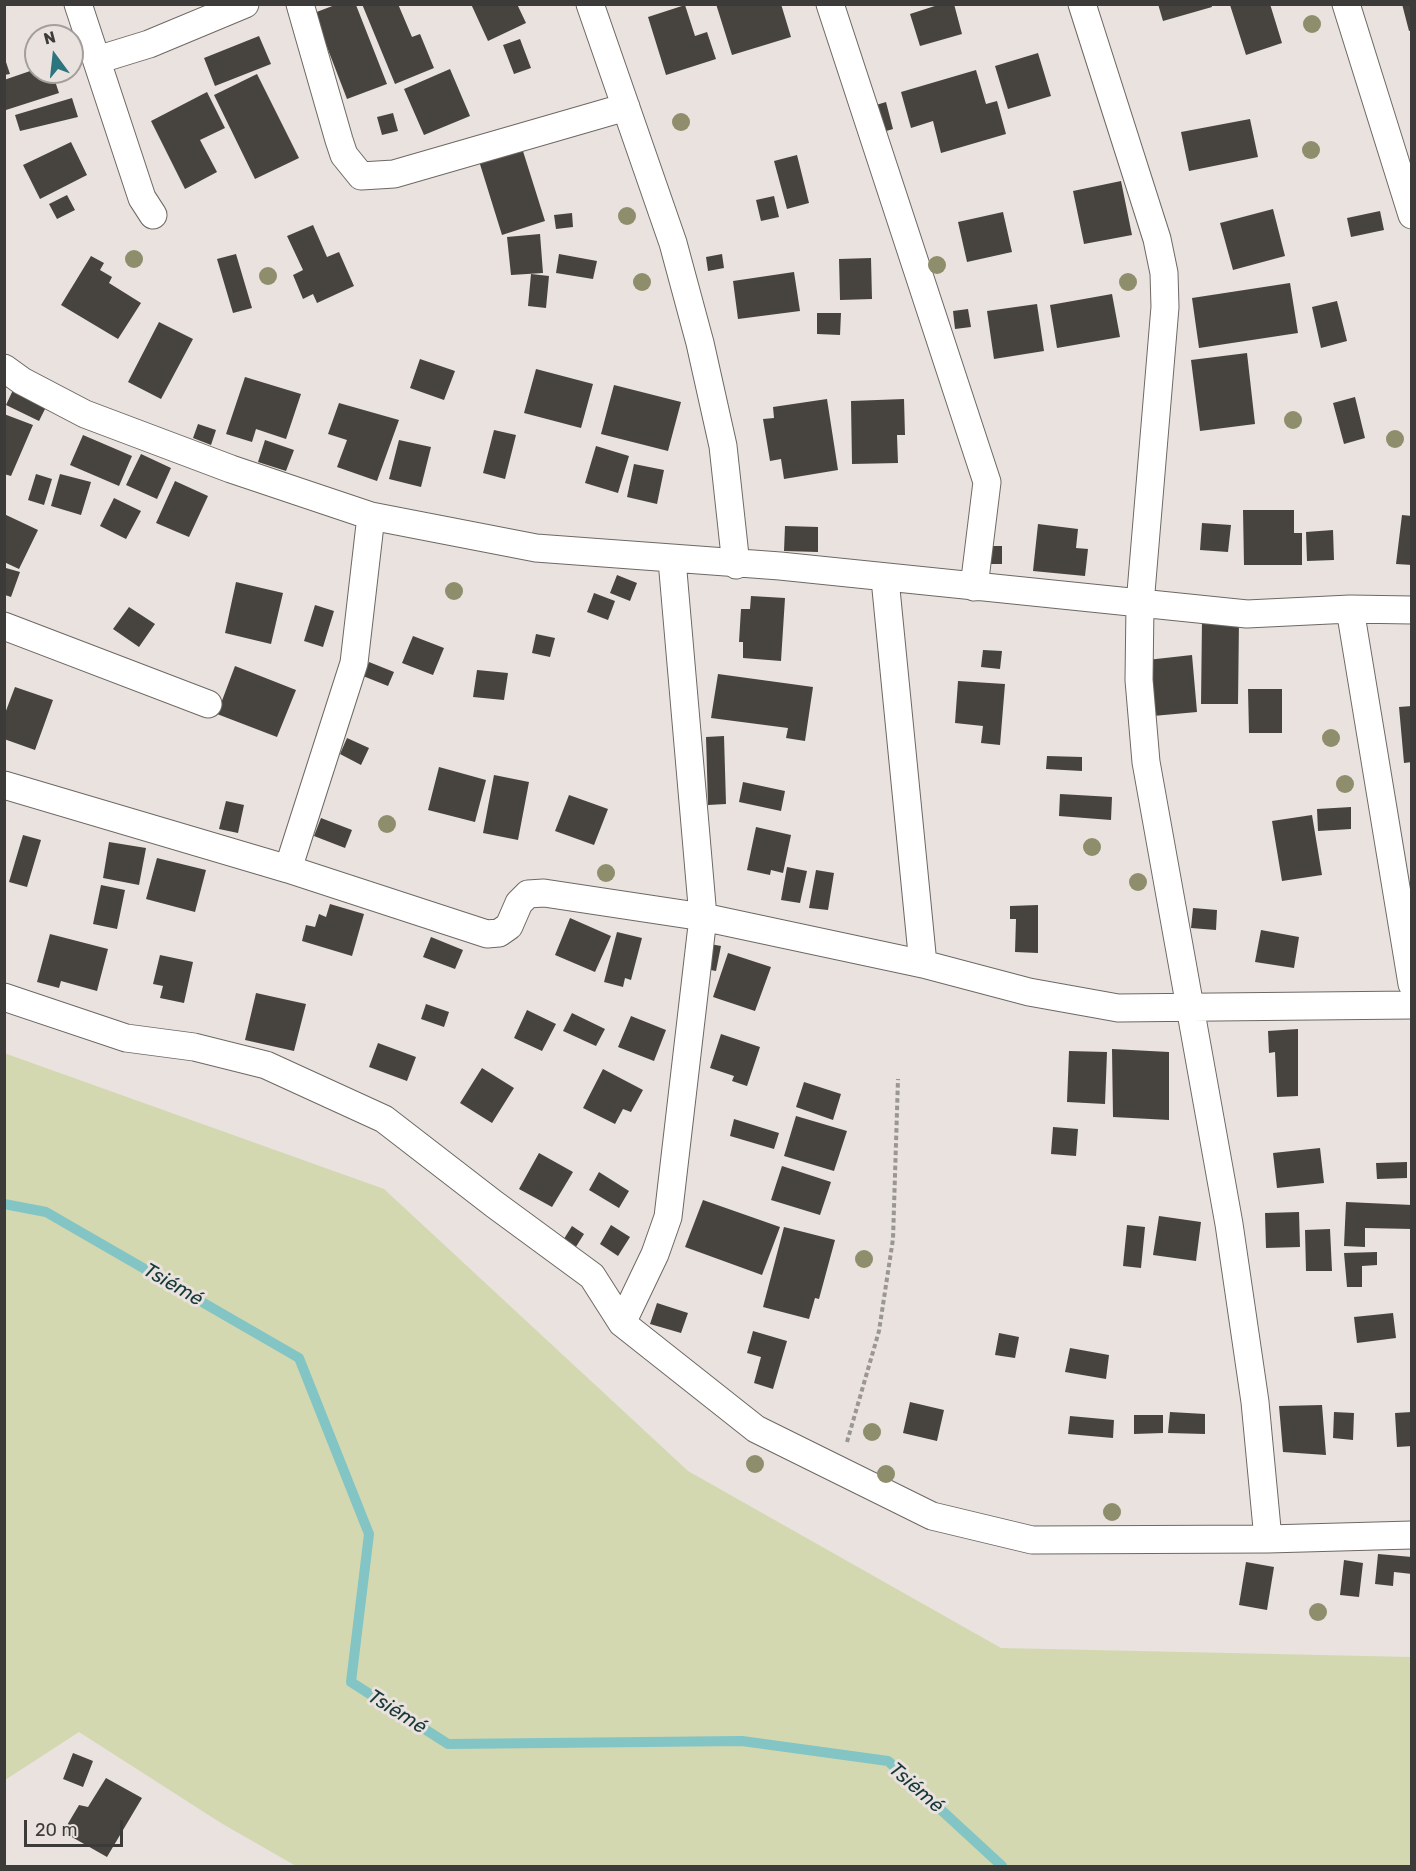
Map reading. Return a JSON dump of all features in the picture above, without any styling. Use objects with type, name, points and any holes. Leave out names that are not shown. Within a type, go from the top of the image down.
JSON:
[{"type":"street","points":[[78,4],[142,198],[153,215]]},
{"type":"street","points":[[97,60],[149,44],[245,4]]},
{"type":"street","points":[[300,4],[344,155],[361,176],[394,174],[626,107]]},
{"type":"street","points":[[590,4],[673,243],[713,394],[723,446],[736,565]]},
{"type":"street","points":[[830,4],[987,482],[974,587]]},
{"type":"street","points":[[1082,4],[1157,239],[1164,273],[1165,307],[1140,604],[1139,680],[1146,762],[1231,1236],[1255,1402],[1268,1539]]},
{"type":"street","points":[[1346,4],[1412,215]]},
{"type":"street","points":[[4,368],[22,381],[85,414],[231,469],[371,516],[536,548],[736,565],[780,566],[885,579],[1247,614],[1350,609],[1412,610]]},
{"type":"street","points":[[288,869],[354,663],[371,516]]},
{"type":"street","points":[[622,1323],[655,1254],[668,1216],[703,917],[672,560]]},
{"type":"street","points":[[885,579],[923,964]]},
{"type":"street","points":[[1350,609],[1412,984]]},
{"type":"street","points":[[4,626],[208,704]]},
{"type":"street","points":[[4,785],[288,869],[487,934],[499,933],[509,926],[519,903],[528,894],[544,893],[703,917],[923,964],[1029,992],[1118,1008],[1412,1005]]},
{"type":"street","points":[[4,997],[126,1038],[194,1047],[266,1065],[384,1119],[592,1276],[622,1323],[756,1428],[932,1516],[1032,1540],[1268,1539],[1412,1535]]},
{"type":"path","points":[[840,1468],[879,1331],[883,1308],[893,1239],[898,1079]]},
{"type":"green space","points":[[4,1053],[384,1189],[688,1471],[1001,1648],[1411,1657],[1411,1866],[296,1866],[221,1823],[79,1732],[5,1780]]},
{"type":"building","points":[[362,4],[398,4],[412,37],[420,34],[434,68],[395,84]]},
{"type":"building","points":[[471,4],[517,4],[526,23],[488,41]]},
{"type":"building","points":[[716,4],[781,4],[791,37],[732,55]]},
{"type":"building","points":[[941,4],[954,4],[962,34],[920,46],[910,14]]},
{"type":"building","points":[[1158,4],[1211,4],[1212,7],[1163,21]]},
{"type":"building","points":[[1270,4],[1282,43],[1246,55],[1230,5]]},
{"type":"building","points":[[1402,4],[1412,4],[1412,30],[1409,31]]},
{"type":"building","points":[[335,5],[356,5],[387,84],[347,99],[314,13]]},
{"type":"building","points":[[685,5],[695,36],[707,32],[716,59],[666,75],[648,17]]},
{"type":"building","points":[[259,36],[271,64],[215,86],[204,58]]},
{"type":"building","points":[[520,39],[531,68],[514,74],[503,45]]},
{"type":"building","points":[[1038,53],[1051,96],[1008,109],[995,66]]},
{"type":"building","points":[[4,56],[10,74],[4,75]]},
{"type":"building","points":[[450,69],[470,116],[424,135],[404,89]]},
{"type":"building","points":[[976,70],[986,104],[997,101],[1006,134],[941,153],[933,121],[911,128],[901,92]]},
{"type":"building","points":[[24,73],[24,84],[56,84],[59,93],[6,110],[4,80]]},
{"type":"building","points":[[257,74],[299,158],[255,179],[214,95]]},
{"type":"building","points":[[207,92],[225,128],[200,140],[217,172],[185,189],[151,121]]},
{"type":"building","points":[[72,98],[78,117],[20,131],[15,115]]},
{"type":"building","points":[[886,102],[893,129],[883,132],[876,105]]},
{"type":"building","points":[[393,113],[398,131],[382,135],[377,117]]},
{"type":"building","points":[[1250,119],[1258,157],[1189,171],[1181,132]]},
{"type":"building","points":[[71,142],[87,175],[40,199],[23,165]]},
{"type":"building","points":[[522,148],[545,221],[502,235],[479,161]]},
{"type":"building","points":[[797,155],[809,203],[787,209],[774,161]]},
{"type":"building","points":[[1121,181],[1132,235],[1084,244],[1073,191]]},
{"type":"building","points":[[67,195],[75,210],[57,219],[49,204]]},
{"type":"building","points":[[774,196],[779,217],[761,221],[756,200]]},
{"type":"building","points":[[1273,209],[1285,256],[1233,270],[1220,223]]},
{"type":"building","points":[[1380,211],[1384,230],[1351,237],[1347,218]]},
{"type":"building","points":[[1003,212],[1012,252],[967,262],[958,222]]},
{"type":"building","points":[[572,213],[573,227],[556,229],[554,215]]},
{"type":"building","points":[[313,225],[327,257],[339,252],[354,286],[317,303],[313,294],[303,299],[293,275],[303,270],[287,236]]},
{"type":"building","points":[[540,234],[543,273],[511,275],[507,237]]},
{"type":"building","points":[[236,254],[252,308],[233,313],[217,259]]},
{"type":"building","points":[[559,254],[597,261],[593,279],[556,273]]},
{"type":"building","points":[[722,254],[724,268],[708,271],[706,257]]},
{"type":"building","points":[[91,256],[104,263],[100,270],[112,277],[109,283],[141,303],[118,339],[61,305]]},
{"type":"building","points":[[871,258],[872,299],[840,300],[839,259]]},
{"type":"building","points":[[794,272],[800,311],[738,319],[733,281]]},
{"type":"building","points":[[531,274],[549,276],[546,308],[528,306]]},
{"type":"building","points":[[1290,283],[1298,333],[1199,348],[1192,298]]},
{"type":"building","points":[[1112,294],[1120,337],[1057,348],[1050,305]]},
{"type":"building","points":[[1337,301],[1347,341],[1321,348],[1312,307]]},
{"type":"building","points":[[1037,304],[1044,351],[994,359],[987,311]]},
{"type":"building","points":[[968,309],[971,327],[955,329],[953,311]]},
{"type":"building","points":[[817,313],[841,313],[840,335],[817,334]]},
{"type":"building","points":[[159,322],[193,339],[161,399],[128,382]]},
{"type":"building","points":[[1247,353],[1255,424],[1200,431],[1191,360]]},
{"type":"building","points":[[420,359],[455,371],[444,400],[410,388]]},
{"type":"building","points":[[536,369],[593,384],[581,428],[524,413]]},
{"type":"building","points":[[245,377],[301,394],[286,439],[256,429],[252,442],[226,434]]},
{"type":"building","points":[[614,385],[681,402],[668,451],[601,434]]},
{"type":"building","points":[[13,390],[46,407],[39,421],[6,405]]},
{"type":"building","points":[[1355,397],[1365,438],[1344,444],[1333,403]]},
{"type":"building","points":[[827,399],[838,470],[784,479],[781,459],[770,461],[763,419],[774,418],[773,407]]},
{"type":"building","points":[[904,399],[905,435],[897,435],[898,463],[852,464],[851,401]]},
{"type":"building","points":[[339,403],[399,420],[377,481],[337,467],[347,440],[328,434]]},
{"type":"building","points":[[4,414],[33,425],[11,476],[4,474]]},
{"type":"building","points":[[198,424],[216,430],[211,445],[193,438]]},
{"type":"building","points":[[494,430],[516,435],[505,479],[483,473]]},
{"type":"building","points":[[83,435],[132,456],[119,486],[70,465]]},
{"type":"building","points":[[265,440],[294,450],[286,471],[258,462]]},
{"type":"building","points":[[399,440],[431,447],[421,487],[389,479]]},
{"type":"building","points":[[596,446],[629,456],[618,493],[585,483]]},
{"type":"building","points":[[141,454],[171,468],[157,499],[126,485]]},
{"type":"building","points":[[634,464],[664,470],[657,504],[627,497]]},
{"type":"building","points":[[36,474],[52,479],[44,505],[28,500]]},
{"type":"building","points":[[60,474],[91,482],[81,515],[51,506]]},
{"type":"building","points":[[175,481],[208,496],[189,537],[156,523]]},
{"type":"building","points":[[114,498],[141,511],[126,539],[100,526]]},
{"type":"building","points":[[1243,510],[1294,510],[1294,533],[1302,533],[1302,565],[1244,565]]},
{"type":"building","points":[[4,514],[38,530],[19,569],[4,562]]},
{"type":"building","points":[[1402,515],[1412,516],[1412,565],[1396,564]]},
{"type":"building","points":[[1202,523],[1231,525],[1228,552],[1200,550]]},
{"type":"building","points":[[1038,524],[1078,529],[1076,548],[1088,549],[1085,576],[1033,571]]},
{"type":"building","points":[[785,526],[818,527],[818,552],[784,551]]},
{"type":"building","points":[[1333,530],[1334,560],[1307,561],[1306,532]]},
{"type":"building","points":[[985,546],[1002,546],[1002,564],[985,564]]},
{"type":"building","points":[[6,568],[20,572],[11,597],[5,595]]},
{"type":"building","points":[[617,575],[637,583],[630,601],[610,593]]},
{"type":"building","points":[[236,582],[283,593],[271,644],[225,633]]},
{"type":"building","points":[[594,593],[615,601],[608,620],[587,612]]},
{"type":"building","points":[[751,596],[785,598],[781,661],[743,658],[743,642],[739,642],[741,609],[750,609]]},
{"type":"building","points":[[315,605],[334,611],[323,647],[304,641]]},
{"type":"building","points":[[129,607],[155,624],[139,647],[113,629]]},
{"type":"building","points":[[1202,620],[1239,620],[1238,704],[1201,704]]},
{"type":"building","points":[[536,634],[555,638],[550,657],[532,653]]},
{"type":"building","points":[[413,636],[444,648],[433,675],[402,663]]},
{"type":"building","points":[[983,650],[1002,651],[1000,669],[981,667]]},
{"type":"building","points":[[1192,655],[1197,712],[1153,716],[1147,660]]},
{"type":"building","points":[[369,662],[394,672],[388,686],[363,676]]},
{"type":"building","points":[[235,666],[296,690],[277,737],[217,714]]},
{"type":"building","points":[[477,670],[508,673],[504,700],[473,697]]},
{"type":"building","points":[[718,674],[813,687],[805,741],[786,738],[788,728],[711,718]]},
{"type":"building","points":[[958,681],[1005,684],[1000,745],[981,743],[983,726],[955,723]]},
{"type":"building","points":[[15,687],[53,700],[35,750],[4,739],[4,716]]},
{"type":"building","points":[[1248,689],[1282,689],[1282,733],[1249,733]]},
{"type":"building","points":[[1412,706],[1412,762],[1404,763],[1399,707]]},
{"type":"building","points":[[724,736],[726,804],[708,805],[706,737]]},
{"type":"building","points":[[347,738],[369,748],[361,765],[340,754]]},
{"type":"building","points":[[1047,756],[1082,757],[1082,771],[1046,769]]},
{"type":"building","points":[[439,767],[486,780],[475,822],[428,810]]},
{"type":"building","points":[[494,775],[529,782],[518,840],[483,833]]},
{"type":"building","points":[[743,782],[785,791],[781,811],[739,802]]},
{"type":"building","points":[[1060,794],[1112,797],[1111,820],[1059,816]]},
{"type":"building","points":[[569,795],[608,809],[594,845],[555,831]]},
{"type":"building","points":[[226,801],[244,805],[238,833],[219,829]]},
{"type":"building","points":[[1351,807],[1351,829],[1318,831],[1317,809]]},
{"type":"building","points":[[1312,815],[1322,875],[1282,881],[1272,821]]},
{"type":"building","points":[[321,818],[352,830],[345,848],[314,836]]},
{"type":"building","points":[[756,827],[791,835],[783,873],[771,870],[770,875],[747,870]]},
{"type":"building","points":[[23,835],[41,840],[27,887],[9,882]]},
{"type":"building","points":[[109,842],[146,848],[139,885],[103,878]]},
{"type":"building","points":[[157,858],[206,870],[195,912],[146,899]]},
{"type":"building","points":[[787,867],[807,871],[800,903],[781,900]]},
{"type":"building","points":[[816,870],[834,873],[828,910],[809,908]]},
{"type":"building","points":[[101,885],[125,890],[117,929],[93,924]]},
{"type":"building","points":[[330,904],[364,914],[352,956],[302,941],[306,925],[315,927],[319,914],[326,917]]},
{"type":"building","points":[[1038,905],[1038,953],[1015,952],[1016,919],[1010,919],[1010,906]]},
{"type":"building","points":[[1193,908],[1217,910],[1216,930],[1191,928]]},
{"type":"building","points":[[570,918],[611,936],[595,972],[555,955]]},
{"type":"building","points":[[1261,930],[1299,937],[1294,968],[1255,962]]},
{"type":"building","points":[[617,932],[642,938],[631,980],[625,978],[623,987],[604,982]]},
{"type":"building","points":[[50,934],[108,949],[97,991],[61,981],[59,988],[37,982]]},
{"type":"building","points":[[431,937],[463,950],[455,969],[423,957]]},
{"type":"building","points":[[710,944],[721,946],[716,971],[705,969]]},
{"type":"building","points":[[728,953],[771,967],[755,1011],[713,997]]},
{"type":"building","points":[[160,955],[193,962],[184,1003],[160,998],[163,986],[153,984]]},
{"type":"building","points":[[256,993],[306,1004],[294,1051],[245,1040]]},
{"type":"building","points":[[426,1004],[449,1012],[444,1027],[421,1019]]},
{"type":"building","points":[[527,1010],[556,1024],[542,1051],[514,1038]]},
{"type":"building","points":[[572,1013],[605,1029],[596,1046],[563,1031]]},
{"type":"building","points":[[631,1016],[666,1030],[654,1061],[618,1047]]},
{"type":"building","points":[[1298,1029],[1298,1096],[1277,1097],[1275,1052],[1269,1053],[1268,1031]]},
{"type":"building","points":[[721,1034],[760,1047],[747,1086],[732,1081],[734,1076],[710,1068]]},
{"type":"building","points":[[378,1043],[416,1057],[407,1081],[369,1067]]},
{"type":"building","points":[[1112,1049],[1169,1052],[1169,1120],[1113,1117]]},
{"type":"building","points":[[1069,1051],[1107,1052],[1105,1104],[1067,1102]]},
{"type":"building","points":[[482,1068],[514,1088],[492,1123],[460,1103]]},
{"type":"building","points":[[603,1069],[643,1090],[631,1112],[623,1109],[615,1124],[583,1108]]},
{"type":"building","points":[[804,1082],[841,1094],[833,1120],[796,1107]]},
{"type":"building","points":[[796,1116],[847,1131],[834,1171],[784,1156]]},
{"type":"building","points":[[734,1119],[779,1133],[774,1149],[730,1136]]},
{"type":"building","points":[[1053,1127],[1078,1129],[1076,1156],[1051,1154]]},
{"type":"building","points":[[1320,1148],[1324,1183],[1277,1188],[1273,1153]]},
{"type":"building","points":[[539,1153],[573,1172],[552,1207],[519,1189]]},
{"type":"building","points":[[1407,1162],[1407,1178],[1377,1179],[1376,1163]]},
{"type":"building","points":[[782,1166],[831,1182],[820,1215],[771,1200]]},
{"type":"building","points":[[599,1172],[629,1191],[619,1208],[589,1190]]},
{"type":"building","points":[[703,1200],[780,1227],[762,1275],[685,1247]]},
{"type":"building","points":[[1346,1202],[1412,1205],[1412,1229],[1365,1228],[1365,1247],[1344,1246]]},
{"type":"building","points":[[1299,1212],[1300,1247],[1266,1248],[1265,1213]]},
{"type":"building","points":[[1159,1216],[1201,1222],[1196,1261],[1153,1255]]},
{"type":"building","points":[[611,1225],[630,1237],[618,1256],[600,1244]]},
{"type":"building","points":[[1127,1225],[1145,1227],[1141,1268],[1123,1266]]},
{"type":"building","points":[[572,1226],[584,1234],[574,1250],[562,1242]]},
{"type":"building","points":[[784,1227],[835,1240],[819,1299],[815,1298],[809,1319],[763,1307]]},
{"type":"building","points":[[1330,1229],[1332,1271],[1306,1271],[1305,1230]]},
{"type":"building","points":[[1377,1252],[1377,1265],[1362,1266],[1362,1287],[1347,1287],[1344,1253]]},
{"type":"building","points":[[657,1303],[688,1313],[681,1333],[650,1324]]},
{"type":"building","points":[[1393,1313],[1396,1338],[1357,1343],[1354,1317]]},
{"type":"building","points":[[753,1331],[787,1341],[773,1389],[754,1383],[761,1357],[747,1353]]},
{"type":"building","points":[[999,1333],[1019,1337],[1015,1358],[995,1355]]},
{"type":"building","points":[[1070,1348],[1109,1355],[1106,1379],[1065,1372]]},
{"type":"building","points":[[910,1402],[944,1410],[937,1441],[903,1433]]},
{"type":"building","points":[[1322,1405],[1326,1455],[1283,1452],[1279,1406]]},
{"type":"building","points":[[1170,1412],[1205,1414],[1205,1434],[1168,1433]]},
{"type":"building","points":[[1334,1412],[1354,1413],[1353,1440],[1333,1438]]},
{"type":"building","points":[[1412,1412],[1412,1446],[1397,1447],[1395,1413]]},
{"type":"building","points":[[1134,1415],[1163,1415],[1163,1433],[1134,1434]]},
{"type":"building","points":[[1070,1416],[1114,1420],[1113,1438],[1068,1434]]},
{"type":"building","points":[[1378,1554],[1412,1557],[1412,1574],[1394,1572],[1393,1586],[1375,1584]]},
{"type":"building","points":[[1344,1560],[1363,1563],[1359,1597],[1340,1595]]},
{"type":"building","points":[[1246,1562],[1274,1567],[1267,1610],[1239,1605]]},
{"type":"building","points":[[73,1753],[93,1761],[83,1787],[63,1779]]},
{"type":"building","points":[[106,1778],[142,1798],[107,1857],[63,1832],[79,1805],[88,1807]]},
{"type":"waterway","name":"Tsiémé","points":[[4,1204],[46,1212],[299,1358],[369,1534],[351,1682],[448,1744],[742,1741],[888,1761],[1002,1866]]}]
